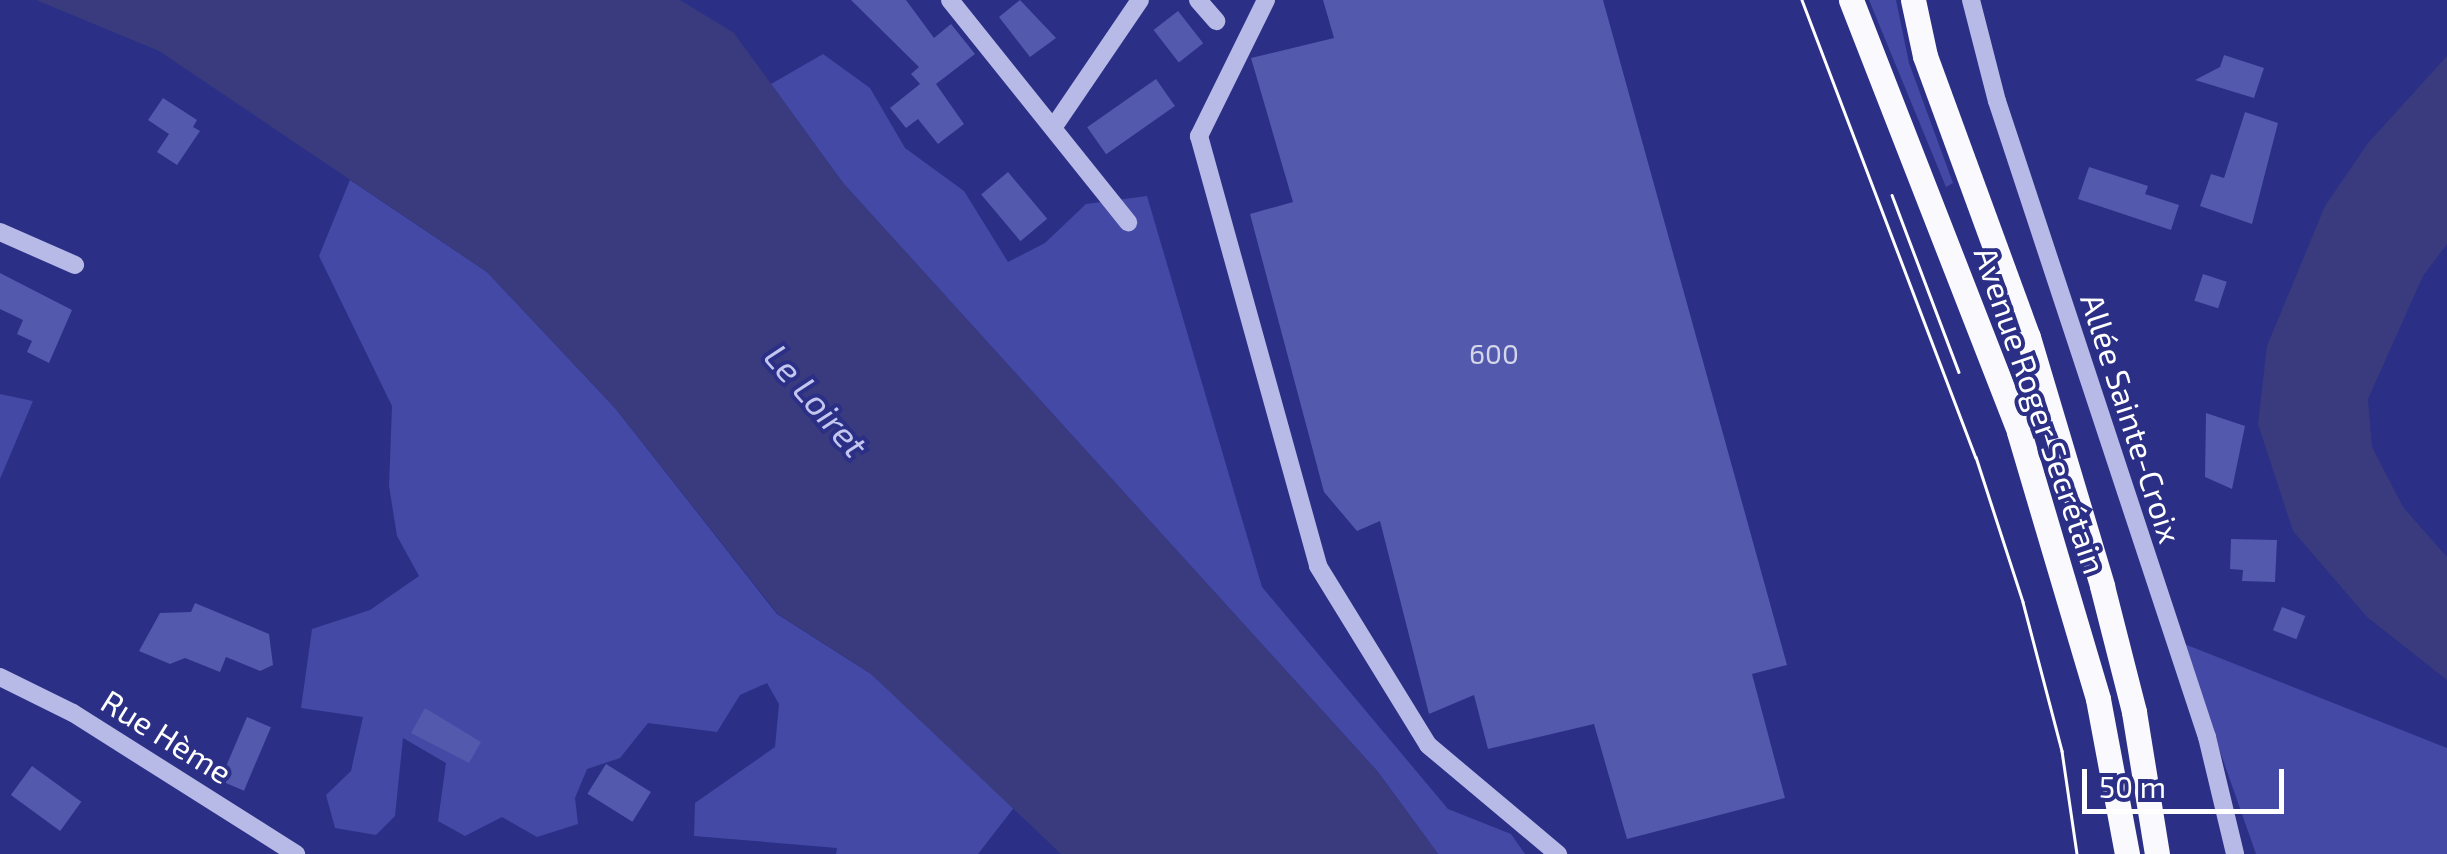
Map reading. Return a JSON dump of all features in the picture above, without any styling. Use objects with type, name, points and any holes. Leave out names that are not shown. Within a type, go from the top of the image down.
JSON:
[{"type":"main road","name":"Avenue Roger Secrétain","points":[[1851,0],[2019,432],[2098,698],[2127,854]]},
{"type":"main road","name":"Avenue Roger Secrétain","points":[[1913,0],[1925,56],[2028,336],[2102,586],[2134,712],[2157,854]]},
{"type":"street","points":[[950,0],[1055,125],[1128,222]]},
{"type":"street","points":[[1055,125],[1140,0]]},
{"type":"street","points":[[1198,0],[1216,21]]},
{"type":"street","points":[[1266,0],[1199,136],[1318,566],[1428,745],[1558,854]]},
{"type":"street","name":"Allée Sainte-Croix","points":[[1971,0],[1998,102],[2207,737],[2236,854]]},
{"type":"street","points":[[0,232],[75,265]]},
{"type":"street","name":"Rue Hème","points":[[0,677],[73,712],[296,854]]},
{"type":"shaded area","points":[[1869,0],[1896,0],[1909,63],[1953,183],[1946,187]]},
{"type":"shaded area","points":[[823,54],[870,88],[905,148],[964,191],[1008,262],[1045,243],[1086,204],[1147,196],[1262,587],[1448,809],[1511,834],[1525,854],[1438,854],[1378,772],[843,183],[771,84]]},
{"type":"shaded area","points":[[350,180],[487,272],[615,408],[777,614],[871,674],[1016,805],[978,854],[836,854],[837,848],[694,836],[695,803],[775,747],[779,704],[767,683],[740,695],[717,732],[648,723],[620,758],[587,769],[575,798],[578,824],[537,837],[502,817],[465,836],[438,821],[446,763],[403,738],[395,816],[376,835],[335,828],[326,795],[351,771],[363,717],[301,708],[312,629],[370,610],[419,576],[397,536],[389,486],[392,406],[319,256]]},
{"type":"shaded area","points":[[0,394],[33,401],[0,479]]},
{"type":"shaded area","points":[[2182,643],[2447,748],[2447,854],[2256,854]]},
{"type":"water","name":"Le Loiret","points":[[36,0],[680,0],[734,33],[843,183],[1378,772],[1438,854],[1061,854],[871,674],[778,614],[615,408],[487,272],[159,51]]},
{"type":"water","points":[[2447,56],[2447,244],[2423,276],[2368,399],[2372,447],[2403,507],[2447,557],[2447,680],[2367,617],[2293,531],[2258,424],[2267,346],[2325,206],[2368,143]]},
{"type":"building","points":[[851,0],[906,0],[934,38],[951,24],[975,54],[936,84],[964,124],[938,144],[918,119],[906,128],[890,108],[920,84],[911,74],[919,67]]},
{"type":"building","points":[[1020,0],[1056,38],[1030,57],[999,17]]},
{"type":"building","points":[[1323,0],[1603,0],[1787,665],[1752,674],[1785,798],[1627,839],[1594,724],[1488,749],[1474,695],[1429,714],[1380,521],[1357,531],[1324,492],[1250,214],[1293,202],[1251,58],[1334,38]]},
{"type":"building","points":[[1178,11],[1203,43],[1179,62],[1154,30]]},
{"type":"building","points":[[2224,55],[2264,68],[2254,98],[2195,80],[2220,67]]},
{"type":"building","points":[[1156,79],[1175,106],[1106,154],[1087,127]]},
{"type":"building","points":[[163,98],[197,120],[193,127],[200,131],[177,165],[157,152],[169,134],[148,120]]},
{"type":"building","points":[[2245,112],[2278,123],[2252,224],[2200,206],[2211,174],[2224,178]]},
{"type":"building","points":[[2089,167],[2148,186],[2145,194],[2179,205],[2171,230],[2078,199]]},
{"type":"building","points":[[1008,172],[1047,219],[1020,241],[981,194]]},
{"type":"building","points":[[0,273],[72,310],[49,363],[27,352],[32,341],[17,334],[23,320],[0,309]]},
{"type":"building","points":[[2203,274],[2227,282],[2218,308],[2194,301]]},
{"type":"building","points":[[2206,413],[2245,426],[2232,489],[2205,477]]},
{"type":"building","points":[[2231,539],[2277,540],[2275,582],[2242,581],[2243,570],[2230,569]]},
{"type":"building","points":[[195,603],[269,634],[273,665],[260,671],[226,657],[220,672],[185,658],[170,664],[139,651],[160,613],[191,612]]},
{"type":"building","points":[[2282,607],[2305,616],[2296,639],[2273,630]]},
{"type":"building","points":[[425,708],[481,742],[469,763],[411,733]]},
{"type":"building","points":[[247,717],[271,727],[244,791],[220,781]]},
{"type":"building","points":[[606,764],[651,792],[632,822],[587,794]]},
{"type":"building","points":[[32,766],[81,802],[60,831],[11,795]]},
{"type":"tram line","points":[[1802,0],[1976,457],[2023,602],[2062,751],[2077,854]]},
{"type":"tram line","points":[[1892,195],[1959,372]]}]
